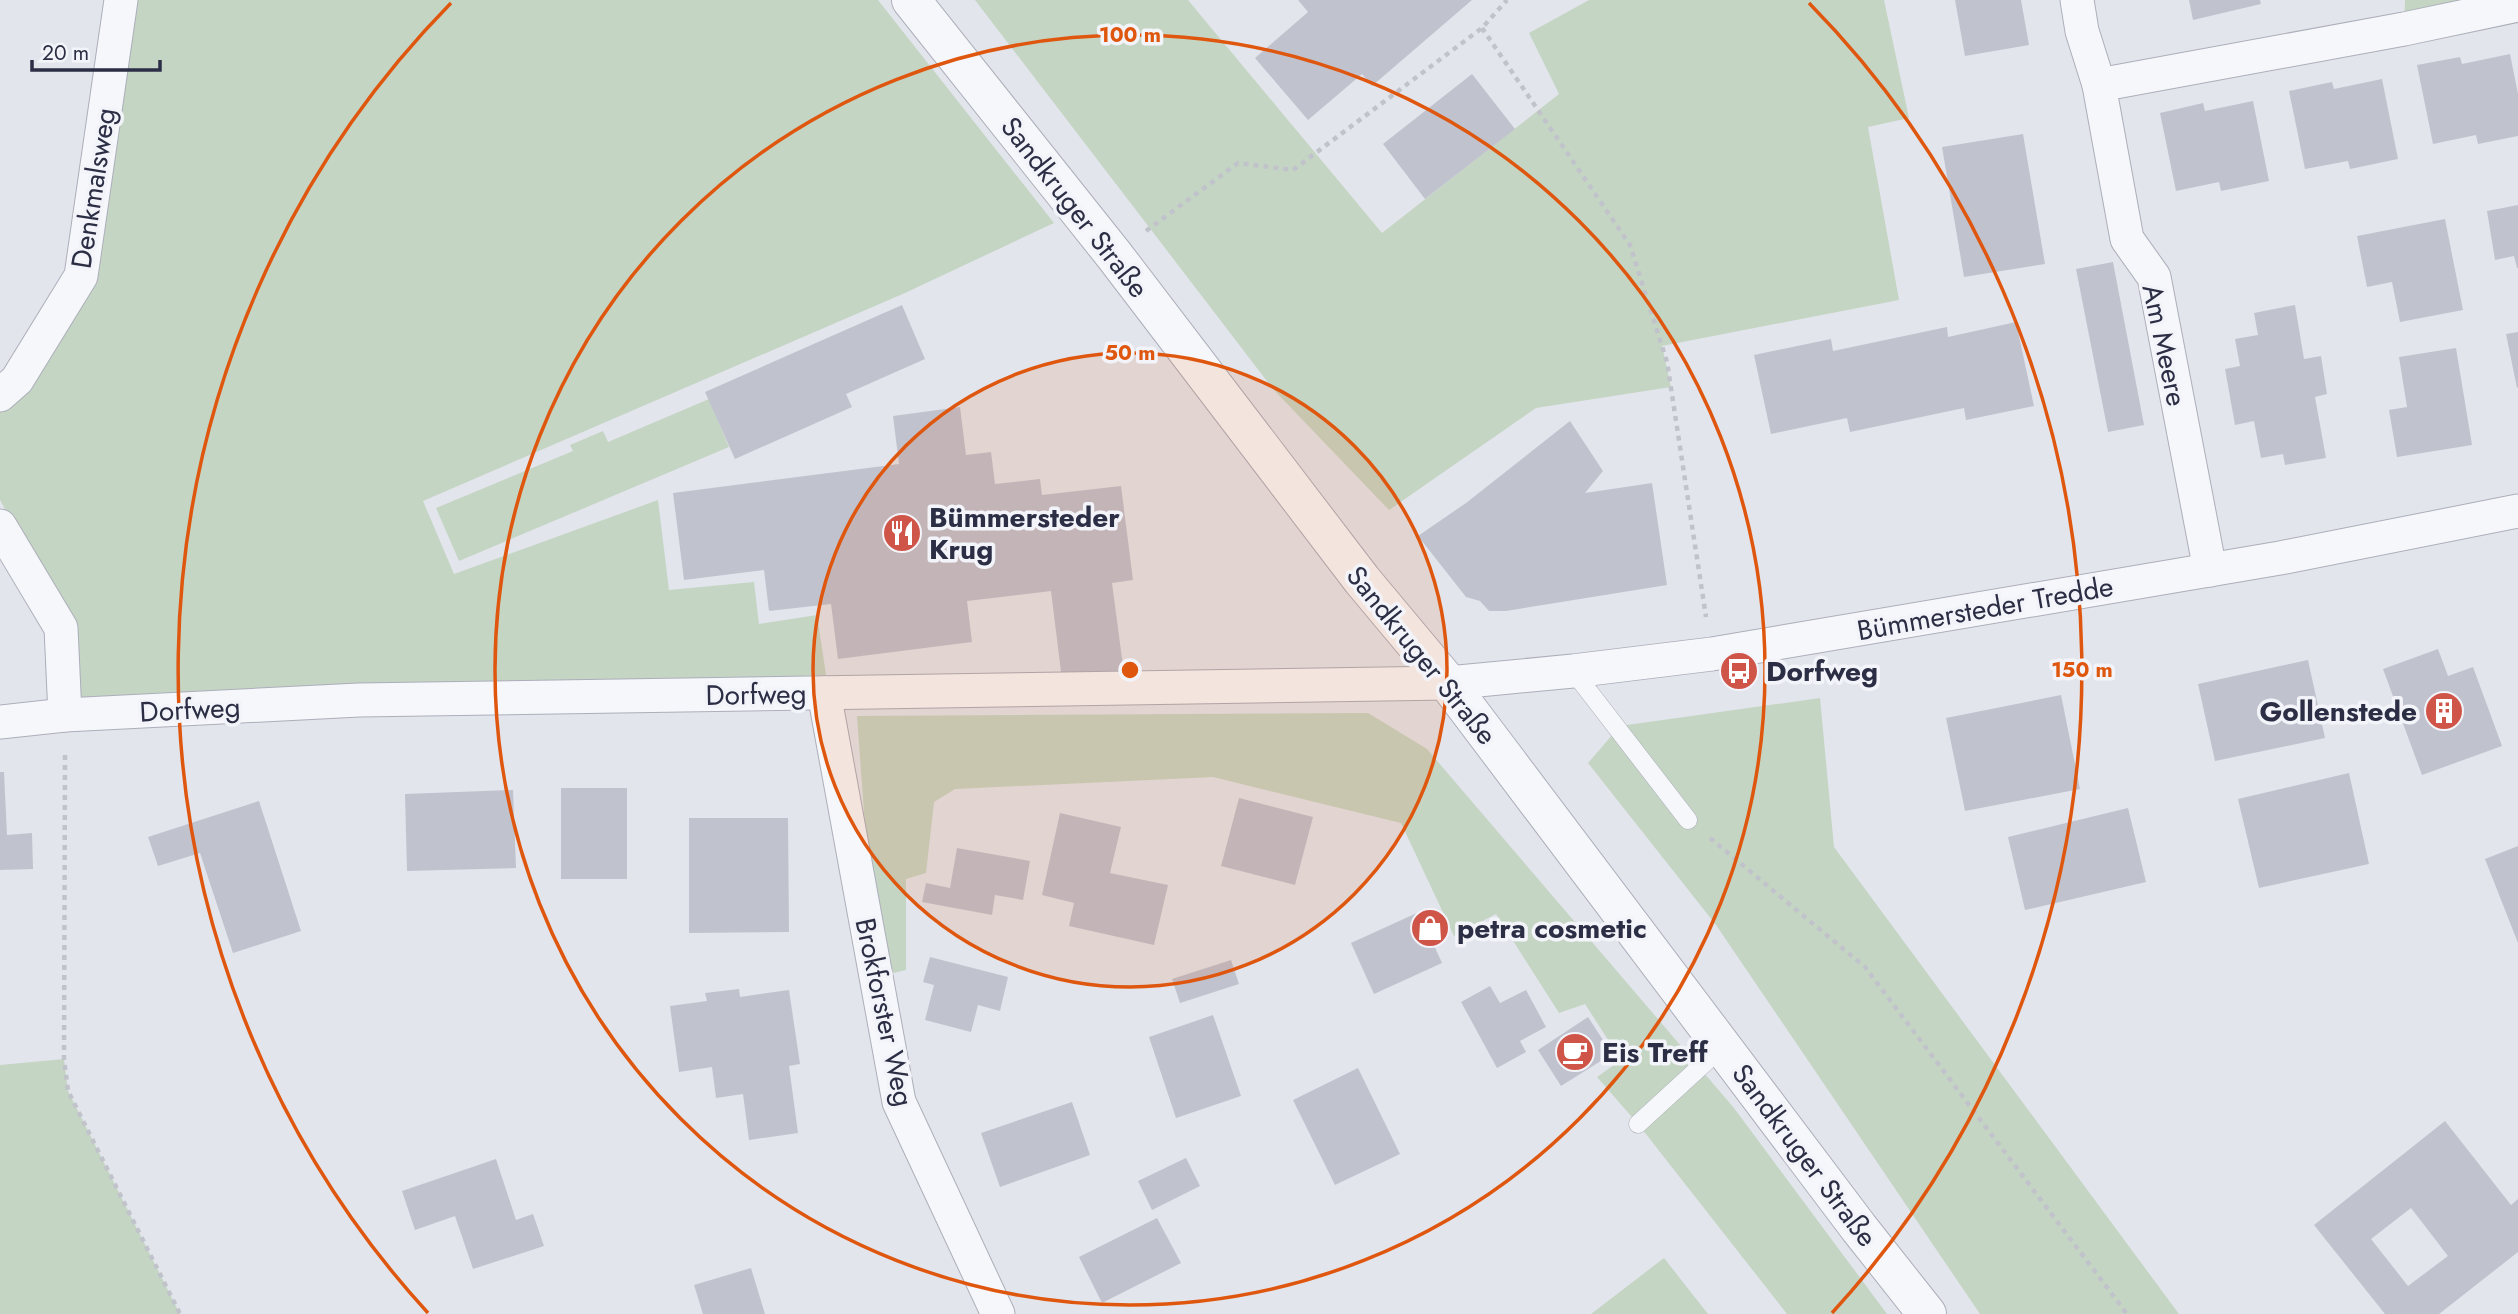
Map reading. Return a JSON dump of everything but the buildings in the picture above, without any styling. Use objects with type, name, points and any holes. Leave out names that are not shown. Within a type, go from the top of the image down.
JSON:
[{"type":"street","name":"Denkmalsweg","points":[[0,395],[17,380],[81,276],[121,0]]},
{"type":"street","name":"Sandkruger Straße","points":[[911,0],[1114,255],[1362,580],[1448,683],[1859,1228],[1927,1314]]},
{"type":"street","name":"Am Meere","points":[[2077,0],[2082,31],[2099,85],[2127,239],[2154,277],[2210,570]]},
{"type":"street","points":[[2099,85],[2404,29],[2518,5]]},
{"type":"street","name":"Bümmersteder Tredde","points":[[1448,683],[1712,654],[2210,570],[2518,511]]},
{"type":"street","points":[[0,526],[61,628],[65,715]]},
{"type":"street","name":"Dorfweg","points":[[0,722],[65,715],[359,700],[1448,683]]},
{"type":"street","name":"Brokforster Weg","points":[[824,693],[899,1102],[998,1314]]},
{"type":"lane","points":[[1573,671],[1688,820]]},
{"type":"lane","points":[[1638,1124],[1723,1046]]},
{"type":"path","points":[[1114,255],[1238,163],[1293,170],[1482,29],[1507,0]]},
{"type":"path","points":[[1482,29],[1630,245],[1667,362],[1712,654]]},
{"type":"path","points":[[65,715],[64,1059],[68,1091],[180,1314]]},
{"type":"path","points":[[1688,820],[1865,967],[2127,1314]]},
{"type":"green space","points":[[121,0],[878,0],[1054,223],[905,293],[423,501],[454,574],[658,500],[669,590],[754,582],[759,624],[817,615],[826,675],[74,704],[70,628],[0,500],[0,395],[81,276]]},
{"type":"green space","points":[[975,0],[1188,0],[1382,233],[1559,94],[1529,33],[1589,0],[1884,0],[1909,118],[1868,127],[1899,300],[1662,346],[1671,387],[1536,408],[1389,510],[1273,389]]},
{"type":"green space","points":[[2405,0],[2518,0],[2404,29]]},
{"type":"green space","points":[[709,399],[729,447],[459,561],[436,508],[573,451],[570,445],[603,431],[608,442]]},
{"type":"green space","points":[[1820,698],[1834,847],[2179,1314],[1980,1314],[1716,925],[1588,763],[1620,726]]},
{"type":"green space","points":[[1368,713],[1427,749],[1734,1108],[1887,1314],[1787,1314],[1638,1124],[1597,1077],[1621,1060],[1585,1004],[1559,1013],[1496,914],[1454,936],[1401,823],[1213,777],[955,789],[934,802],[926,873],[906,879],[906,970],[876,977],[857,716]]},
{"type":"green space","points":[[64,1059],[68,1091],[180,1314],[0,1314],[0,1065]]},
{"type":"green space","points":[[1664,1258],[1708,1314],[1591,1314]]},
{"type":"place","name":"Bümmersteder Krug","points":[[902,533]]},
{"type":"place","name":"Dorfweg","points":[[1739,671]]},
{"type":"place","name":"Gollenstede","points":[[2444,711]]},
{"type":"place","name":"petra cosmetic","points":[[1430,928]]},
{"type":"place","name":"Eis Treff","points":[[1575,1052]]}]
